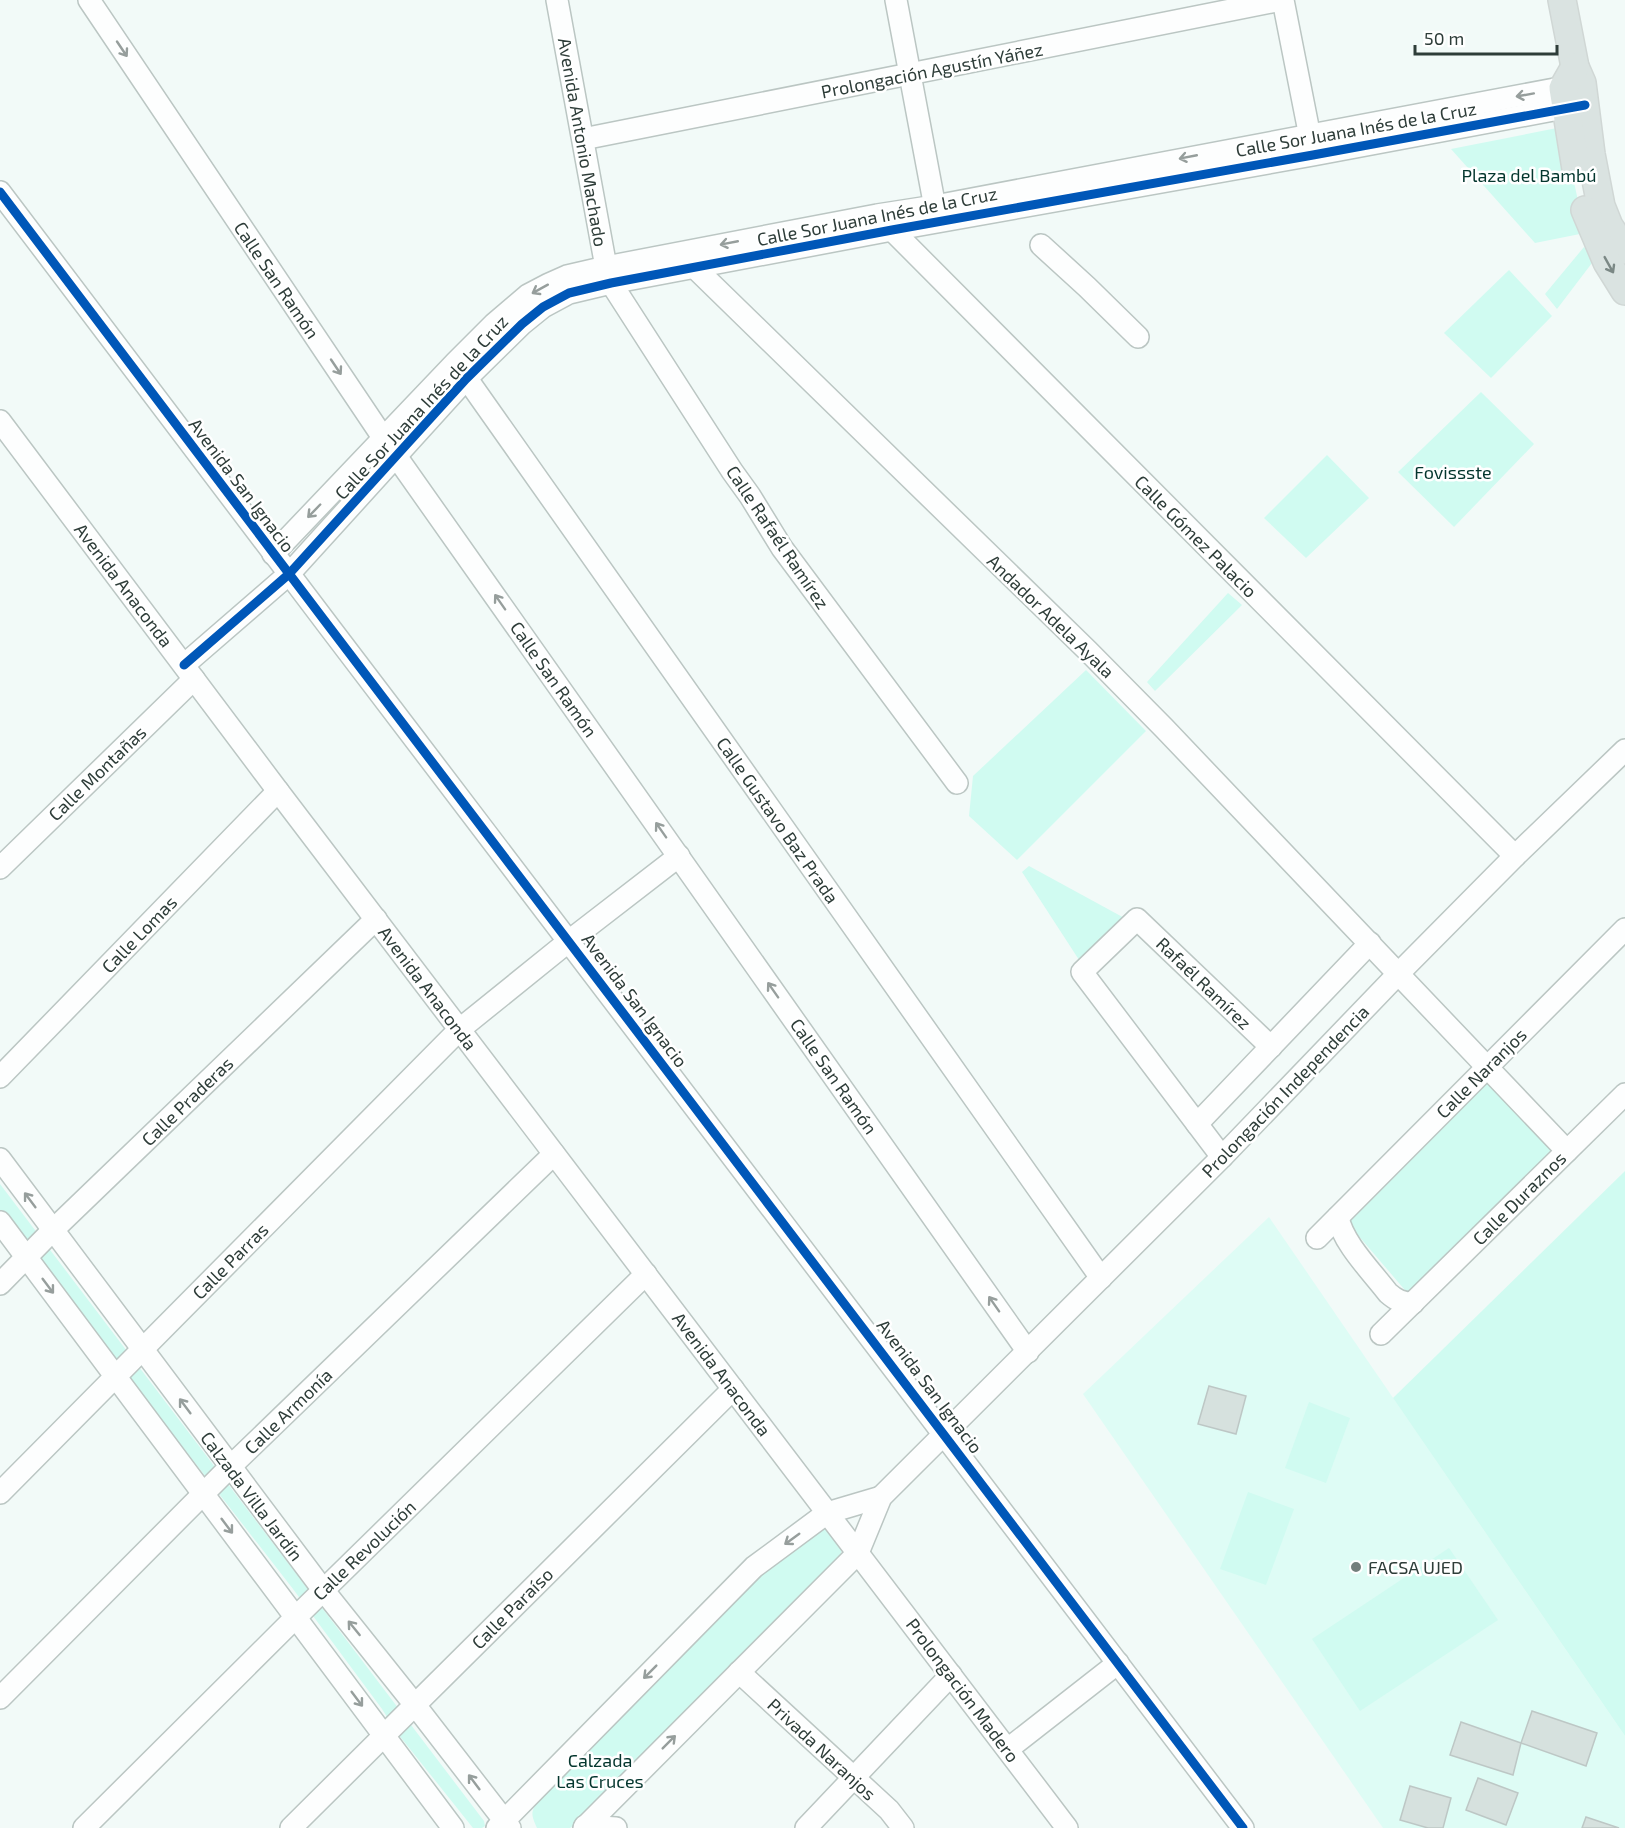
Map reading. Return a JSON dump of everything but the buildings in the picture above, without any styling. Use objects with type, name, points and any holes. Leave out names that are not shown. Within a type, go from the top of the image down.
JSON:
[{"type":"main road","points":[[1562,0],[1574,90],[1582,204],[1609,226],[1625,250]]},
{"type":"main road","points":[[1609,226],[1607,262],[1625,291]]},
{"type":"street","name":"Calle San Ramón","points":[[89,0],[390,447],[1028,1352]]},
{"type":"street","name":"Avenida Antonio Machado","points":[[557,0],[609,275]]},
{"type":"street","points":[[896,0],[937,214]]},
{"type":"street","name":"Prolongación Agustín Yáñez","points":[[583,139],[1282,0]]},
{"type":"street","points":[[1282,0],[1314,155]]},
{"type":"street","name":"Calle Sor Juana Inés de la Cruz","points":[[609,275],[1217,161],[1309,134],[1574,90]]},
{"type":"street","name":"Calle Sor Juana Inés de la Cruz","points":[[1217,161],[1314,155],[1574,90]]},
{"type":"street","name":"Avenida San Ignacio","points":[[0,192],[1243,1828]]},
{"type":"street","name":"Calle Sor Juana Inés de la Cruz","points":[[273,554],[390,447],[461,371],[494,324],[528,295],[567,276],[609,275],[694,267],[884,222]]},
{"type":"street","name":"Calle Gómez Palacio","points":[[884,222],[1515,856]]},
{"type":"street","points":[[1041,245],[1138,337]]},
{"type":"street","name":"Andador Adela Ayala","points":[[694,267],[1088,651],[1567,1151]]},
{"type":"street","name":"Calle Rafaél Ramírez","points":[[609,275],[782,548],[957,783]]},
{"type":"street","name":"Calle Gustavo Baz Prada","points":[[461,371],[1101,1278]]},
{"type":"street","name":"Avenida Anaconda","points":[[0,421],[278,791],[858,1553]]},
{"type":"street","name":"Calle Sor Juana Inés de la Cruz","points":[[289,574],[390,447]]},
{"type":"street","name":"Calle Montañas","points":[[0,868],[189,672],[289,574]]},
{"type":"street","name":"Prolongación Independencia","points":[[945,1433],[1222,1157],[1515,856],[1625,750]]},
{"type":"street","name":"Calle Lomas","points":[[0,1077],[278,791]]},
{"type":"street","name":"Calle Parras","points":[[0,1493],[460,1029],[679,856]]},
{"type":"street","name":"Calle Praderas","points":[[0,1284],[53,1230],[376,919]]},
{"type":"street","name":"Rafaél Ramírez","points":[[1197,1124],[1082,972],[1137,919],[1271,1047]]},
{"type":"street","name":"Calle Naranjos","points":[[1338,1217],[1625,928]]},
{"type":"street","points":[[1222,1157],[1197,1124],[1370,943]]},
{"type":"street","name":"Calle Duraznos","points":[[1381,1334],[1625,1094]]},
{"type":"street","name":"Calle Armonía","points":[[0,1698],[231,1466],[554,1154]]},
{"type":"street","name":"Calzada Villa Jardín","points":[[0,1159],[324,1591],[415,1705],[503,1826]]},
{"type":"street","points":[[1317,1238],[1338,1217]]},
{"type":"street","points":[[1338,1217],[1345,1238],[1388,1293],[1396,1300],[1413,1303]]},
{"type":"street","points":[[0,1222],[453,1828]]},
{"type":"street","name":"Calle Revolución","points":[[84,1828],[646,1274]]},
{"type":"street","name":"Calle Paraíso","points":[[291,1828],[733,1389]]},
{"type":"street","points":[[584,1827],[858,1553],[882,1497],[945,1433]]},
{"type":"street","points":[[503,1826],[754,1567],[827,1513],[882,1497]]},
{"type":"street","name":"Prolongación Madero","points":[[858,1553],[1067,1828]]},
{"type":"street","points":[[1008,1749],[1118,1662]]},
{"type":"street","name":"Privada Naranjos","points":[[739,1672],[889,1810],[903,1828]]},
{"type":"street","points":[[806,1828],[951,1675]]},
{"type":"street","points":[[584,1827],[616,1828]]},
{"type":"shaded area","name":"FACSA UJED","points":[[1269,1217],[1625,1736],[1625,1828],[1383,1828],[1083,1394]]},
{"type":"green space","name":"Plaza del Bambú","points":[[1562,127],[1585,233],[1535,243],[1451,149]]},
{"type":"green space","points":[[1584,247],[1595,259],[1557,309],[1545,294]]},
{"type":"green space","points":[[1509,270],[1552,316],[1491,378],[1444,333]]},
{"type":"green space","name":"Fovissste","points":[[1481,392],[1534,444],[1454,527],[1398,472]]},
{"type":"green space","points":[[1327,455],[1369,498],[1306,558],[1264,518]]},
{"type":"green space","points":[[1228,593],[1242,605],[1155,691],[1147,682]]},
{"type":"green space","points":[[1086,670],[1146,731],[1017,860],[969,816],[973,776]]},
{"type":"green space","points":[[1029,866],[1128,920],[1083,966],[1022,872]]},
{"type":"green space","points":[[1494,1073],[1563,1146],[1410,1296],[1345,1220]]},
{"type":"green space","points":[[1625,1171],[1625,1736],[1393,1398]]},
{"type":"green space","points":[[0,1184],[484,1821],[485,1826],[473,1828],[398,1734],[293,1589],[0,1210]]},
{"type":"green space","points":[[1309,1402],[1350,1418],[1326,1483],[1285,1468]]},
{"type":"green space","points":[[1248,1492],[1294,1509],[1266,1585],[1220,1569]]},
{"type":"green space","name":"Calzada Las Cruces","points":[[822,1529],[833,1531],[843,1547],[838,1561],[582,1819],[570,1828],[537,1828],[532,1812],[540,1798],[791,1545]]},
{"type":"green space","points":[[1449,1548],[1498,1620],[1360,1711],[1312,1639]]},
{"type":"cycle path","points":[[184,665],[289,574],[466,379],[522,324],[543,307],[569,293],[892,230],[1585,105]]},
{"type":"cycle path","points":[[0,192],[1243,1828]]},
{"type":"place","name":"FACSA UJED","points":[[1356,1567]]}]
